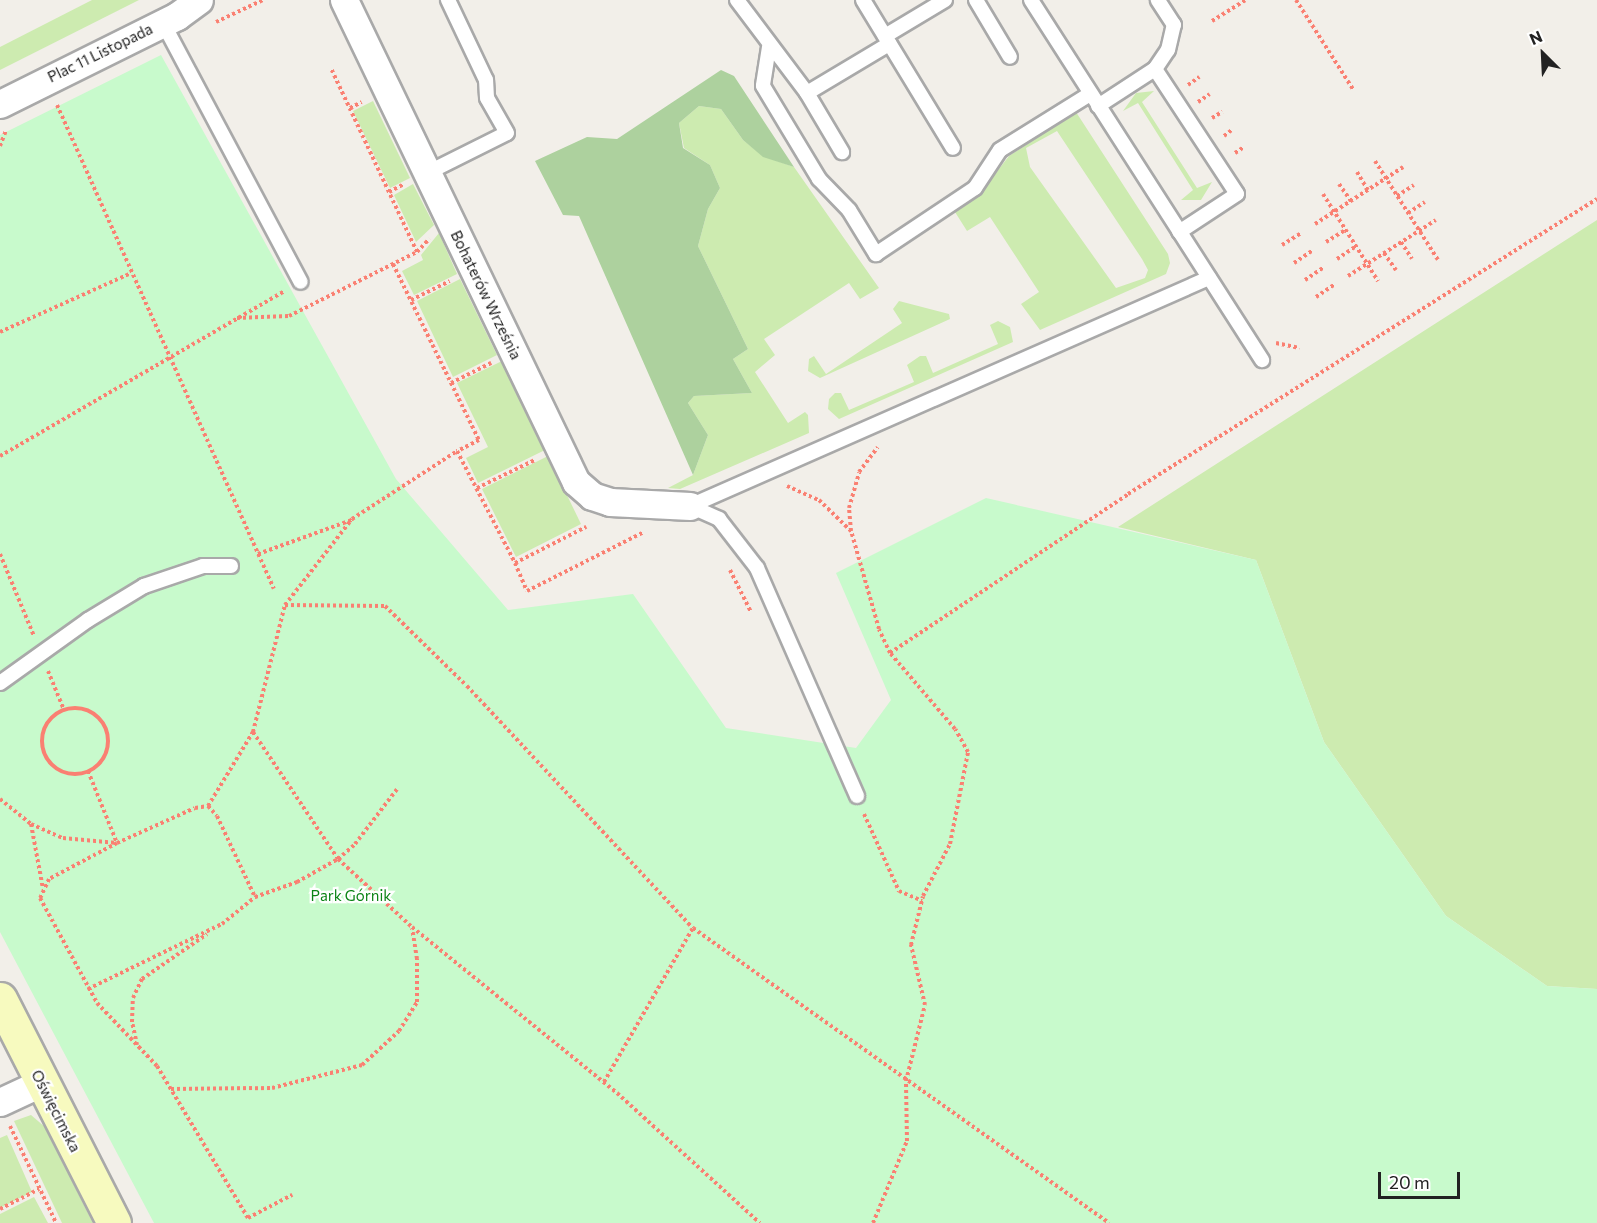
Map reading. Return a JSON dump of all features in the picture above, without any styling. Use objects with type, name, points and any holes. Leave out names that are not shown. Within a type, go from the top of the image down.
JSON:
[{"type":"street","name":"Plac 11 Listopada","points":[[4,113],[46,80],[163,22],[199,0]]},
{"type":"street","name":"Bohaterów Września","points":[[344,0],[576,483],[592,496],[610,501],[690,506]]},
{"type":"street","name":"Oświęcimska","points":[[0,999],[114,1223]]},
{"type":"street","points":[[4,1113],[41,1083]]},
{"type":"lane","points":[[428,173],[507,133],[487,98],[486,80],[448,0]]},
{"type":"lane","points":[[737,0],[769,47],[807,93],[842,152]]},
{"type":"lane","points":[[863,0],[953,148]]},
{"type":"lane","points":[[807,93],[945,0]]},
{"type":"lane","points":[[976,0],[1010,57]]},
{"type":"lane","points":[[1031,0],[1262,360]]},
{"type":"lane","points":[[1098,106],[1155,69],[1168,51],[1174,25],[1158,0]]},
{"type":"lane","points":[[163,22],[301,282]]},
{"type":"lane","points":[[769,47],[763,86],[819,179],[849,210],[876,254],[975,188],[1000,150],[1090,94]]},
{"type":"lane","points":[[1155,69],[1238,194],[1179,232]]},
{"type":"lane","points":[[690,506],[1209,278]]},
{"type":"lane","points":[[690,506],[719,519],[757,568],[857,796]]},
{"type":"lane","points":[[0,683],[41,652],[144,586],[203,566],[231,566]]},
{"type":"path","points":[[1212,21],[1245,0]]},
{"type":"path","points":[[1296,0],[1353,89]]},
{"type":"path","points":[[237,318],[289,316],[417,252],[331,68]]},
{"type":"path","points":[[46,80],[168,359],[274,589]]},
{"type":"path","points":[[0,146],[4,113]]},
{"type":"path","points":[[1375,161],[1438,260]]},
{"type":"path","points":[[1315,224],[1403,167]]},
{"type":"path","points":[[1357,172],[1368,190]]},
{"type":"path","points":[[1339,184],[1351,201]]},
{"type":"path","points":[[1397,196],[1414,185]]},
{"type":"path","points":[[1323,194],[1378,281]]},
{"type":"path","points":[[890,653],[1128,494],[1597,199]]},
{"type":"path","points":[[1408,213],[1425,202]]},
{"type":"path","points":[[1348,276],[1436,220]]},
{"type":"path","points":[[1326,242],[1346,230]]},
{"type":"path","points":[[1282,245],[1301,233]]},
{"type":"path","points":[[1401,242],[1412,259]]},
{"type":"path","points":[[1336,259],[1356,246]]},
{"type":"path","points":[[1294,263],[1312,251]]},
{"type":"path","points":[[1384,252],[1396,270]]},
{"type":"path","points":[[258,554],[352,519],[457,451],[479,440],[393,264]]},
{"type":"path","points":[[1305,280],[1323,268]]},
{"type":"path","points":[[411,300],[474,269]]},
{"type":"path","points":[[0,332],[132,273]]},
{"type":"path","points":[[1316,297],[1334,285]]},
{"type":"path","points":[[0,456],[273,297]]},
{"type":"path","points":[[451,383],[514,352]]},
{"type":"path","points":[[873,1223],[908,1142],[906,1082],[925,1005],[911,945],[922,901],[950,844],[968,752],[955,729],[890,653],[879,629],[851,531],[849,508],[855,484],[880,444]]},
{"type":"path","points":[[477,488],[560,448]]},
{"type":"path","points":[[457,451],[527,591],[648,530]]},
{"type":"path","points":[[777,489],[784,485],[807,493],[828,506],[851,531]]},
{"type":"path","points":[[251,1223],[171,1089],[138,1046],[88,989],[40,898],[49,879],[117,843],[195,808],[208,806],[253,732],[285,605],[352,519]]},
{"type":"path","points":[[514,563],[586,527]]},
{"type":"path","points":[[0,554],[64,710]]},
{"type":"path","points":[[726,562],[756,623]]},
{"type":"path","points":[[285,605],[384,606],[467,686],[693,928],[906,1082],[1016,1154],[1109,1223]]},
{"type":"path","points":[[82,708],[104,725],[106,751],[88,771],[60,770],[46,757],[44,729],[64,710],[82,708]]},
{"type":"path","points":[[253,732],[338,860],[412,927],[604,1082],[760,1223]]},
{"type":"path","points":[[88,771],[117,843]]},
{"type":"path","points":[[138,1046],[132,1022],[133,998],[142,979],[222,924],[255,897],[297,882],[338,860],[355,844],[398,789]]},
{"type":"path","points":[[857,796],[899,891],[922,901]]},
{"type":"path","points":[[0,799],[31,824],[63,838],[117,843]]},
{"type":"path","points":[[208,806],[217,816],[255,897]]},
{"type":"path","points":[[31,824],[44,890]]},
{"type":"path","points":[[88,989],[222,924]]},
{"type":"path","points":[[171,1089],[272,1088],[362,1065],[399,1031],[417,1002],[417,959],[412,927]]},
{"type":"path","points":[[604,1082],[693,928]]},
{"type":"path","points":[[4,1113],[56,1223]]},
{"type":"path","points":[[0,1209],[39,1189]]},
{"type":"path","points":[[248,1218],[292,1195]]},
{"type":"green space","points":[[92,0],[139,0],[0,70],[0,47]]},
{"type":"green space","name":"Park Górnik","points":[[161,55],[396,479],[508,610],[633,594],[726,728],[856,748],[891,700],[836,573],[986,498],[1256,560],[1324,742],[1446,916],[1547,986],[1597,989],[1597,1223],[154,1223],[0,932],[0,135]]},
{"type":"green space","points":[[721,70],[734,76],[794,167],[763,157],[743,140],[721,109],[699,106],[679,123],[683,148],[710,165],[720,188],[708,209],[698,246],[748,349],[733,359],[752,393],[694,396],[688,403],[708,435],[693,475],[579,216],[563,215],[535,161],[587,137],[617,139]]},
{"type":"green space","points":[[1154,91],[1142,102],[1197,188],[1212,182],[1201,200],[1181,200],[1193,190],[1138,103],[1123,111],[1136,93]]},
{"type":"green space","points":[[373,101],[410,178],[390,188],[353,111]]},
{"type":"green space","points":[[699,106],[721,109],[743,140],[763,156],[794,167],[879,288],[860,299],[849,283],[764,339],[775,355],[755,372],[788,423],[805,412],[808,415],[809,433],[680,489],[668,488],[693,475],[708,435],[688,403],[694,396],[752,393],[733,359],[748,349],[698,246],[708,209],[720,188],[710,165],[684,148],[679,123]]},
{"type":"green space","points":[[1076,112],[1168,254],[1170,263],[1166,274],[1040,330],[1021,304],[1039,292],[990,217],[967,231],[955,212],[985,187],[1009,156]],"holes":[[[1057,131],[1148,270],[1145,278],[1116,288],[1030,167],[1026,148]]]},
{"type":"green space","points":[[413,184],[434,225],[416,242],[394,195]]},
{"type":"green space","points":[[1597,220],[1597,989],[1547,986],[1446,916],[1324,742],[1256,560],[1118,527]]},
{"type":"green space","points":[[439,233],[457,274],[414,295],[402,271],[423,260],[421,255]]},
{"type":"green space","points":[[460,279],[497,355],[453,377],[417,301]]},
{"type":"green space","points":[[899,301],[949,314],[950,319],[820,378],[808,371],[809,359],[814,356],[826,374],[902,323],[893,309]]},
{"type":"green space","points":[[998,321],[1010,327],[1013,342],[839,419],[828,409],[829,399],[835,393],[841,393],[849,410],[914,382],[907,365],[920,356],[926,356],[933,373],[998,344],[990,325]]},
{"type":"green space","points":[[502,361],[545,450],[478,483],[466,458],[488,447],[457,383]]},
{"type":"green space","points":[[548,456],[581,524],[516,557],[482,489]]},
{"type":"green space","points":[[31,1115],[45,1127],[93,1223],[62,1223],[14,1121]]},
{"type":"green space","points":[[7,1135],[32,1192],[0,1208],[0,1138]]},
{"type":"green space","points":[[34,1197],[48,1223],[0,1223],[0,1214]]}]
